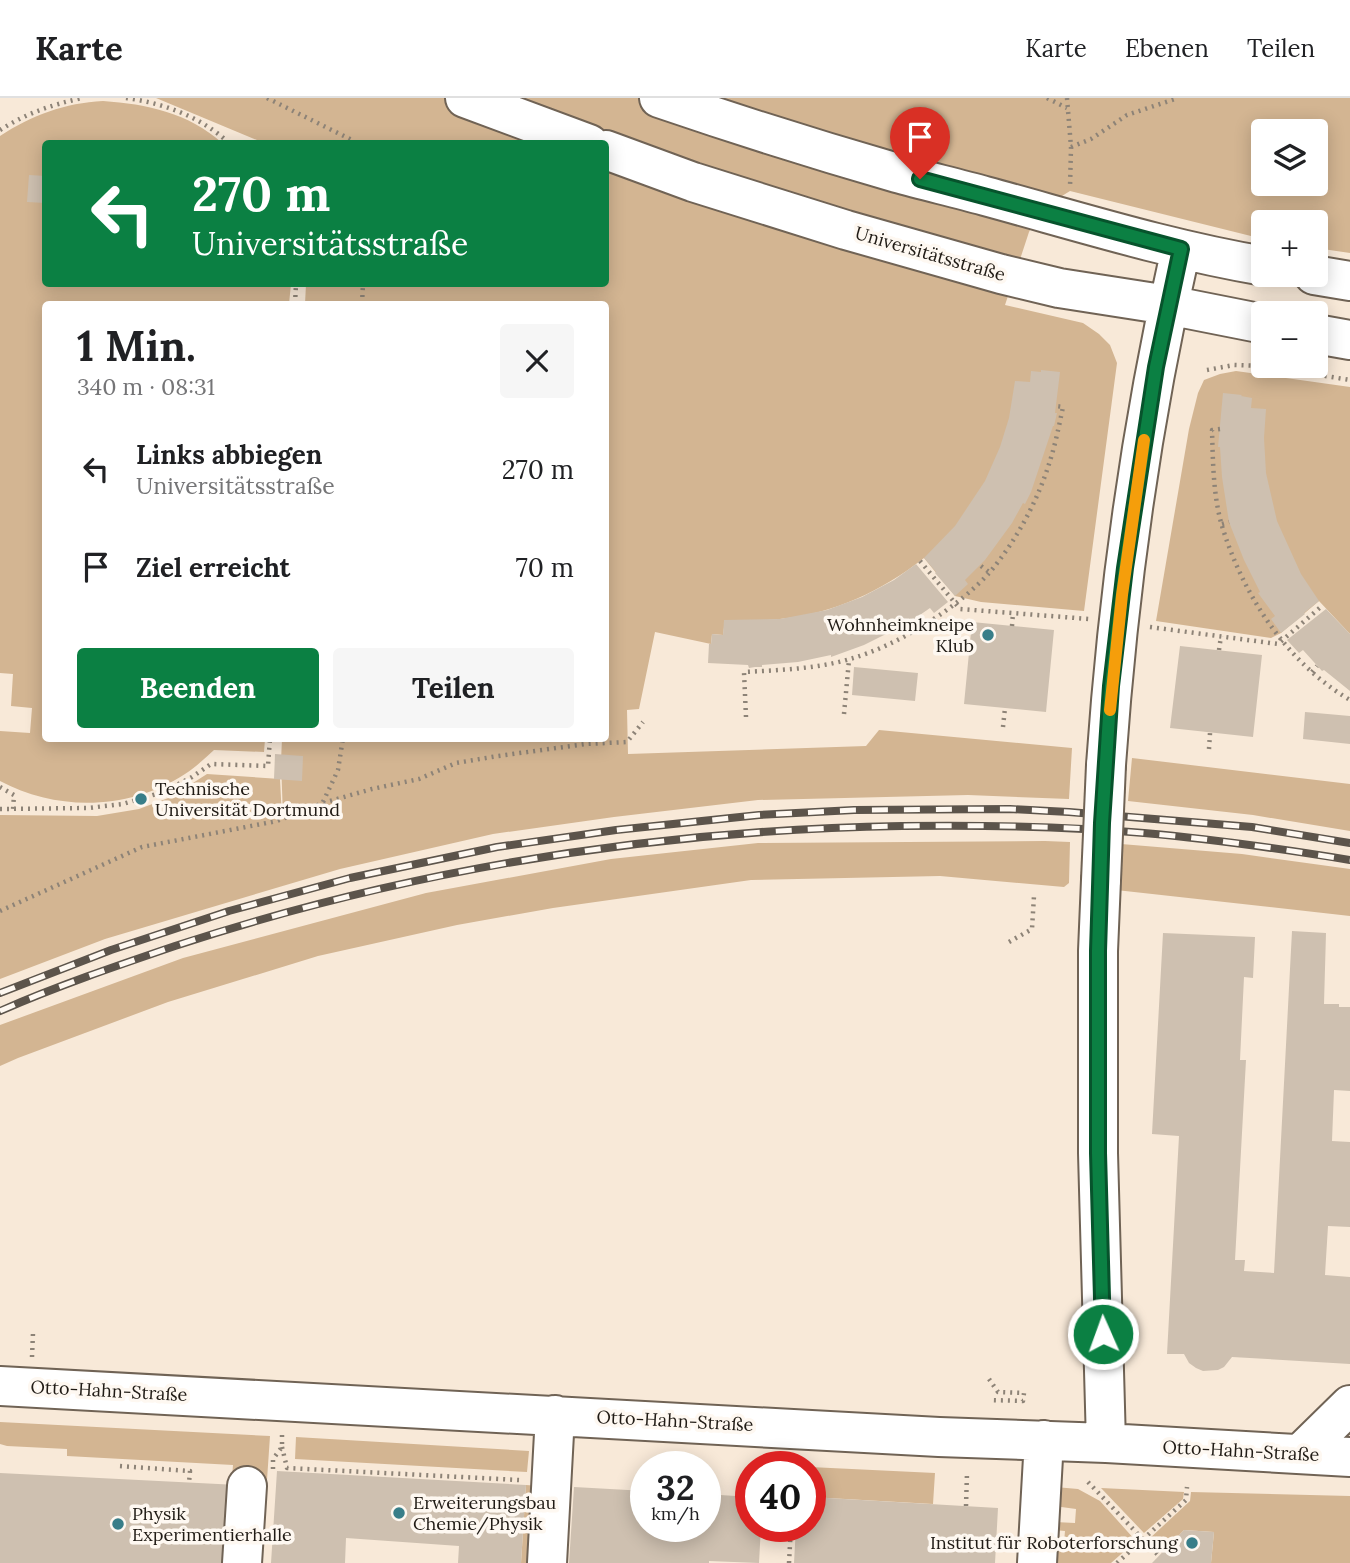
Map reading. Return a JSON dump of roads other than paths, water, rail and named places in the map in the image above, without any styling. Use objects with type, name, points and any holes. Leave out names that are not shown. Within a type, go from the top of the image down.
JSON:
[{"type":"street","points":[[465,98],[578,140]]},
{"type":"street","points":[[659,98],[899,174],[1181,249],[1251,263]]},
{"type":"street","name":"Universitätsstraße","points":[[609,151],[693,182],[846,230],[1001,274],[1059,288],[1251,321]]},
{"type":"street","points":[[1106,1443],[1098,1153],[1098,951],[1106,765],[1111,686],[1124,581],[1156,367],[1181,249]]},
{"type":"street","points":[[1328,277],[1350,281]]},
{"type":"street","points":[[1328,336],[1350,340]]},
{"type":"street","name":"Otto-Hahn-Straße","points":[[0,1386],[1350,1457]]},
{"type":"street","points":[[1300,1454],[1350,1405]]},
{"type":"street","points":[[547,1563],[555,1415]]},
{"type":"street","points":[[1037,1563],[1044,1440]]},
{"type":"street","points":[[242,1563],[260,1472]]},
{"type":"railway","points":[[0,993],[111,950],[229,911],[350,878],[497,847],[616,830],[759,815],[854,810],[1010,809],[1252,827],[1350,843]]},
{"type":"railway","points":[[0,1011],[175,946],[353,895],[443,875],[625,845],[809,829],[1023,826],[1170,835],[1350,860]]},
{"type":"place","name":"Wohnheimkneipe Klub","points":[[988,635]]},
{"type":"place","name":"Technische Universität Dortmund","points":[[141,799]]},
{"type":"place","name":"Erweiterungsbau Chemie/Physik","points":[[399,1513]]},
{"type":"place","name":"Physik Experimentierhalle","points":[[118,1524]]},
{"type":"place","name":"Institut für Roboterforschung","points":[[1192,1543]]}]
